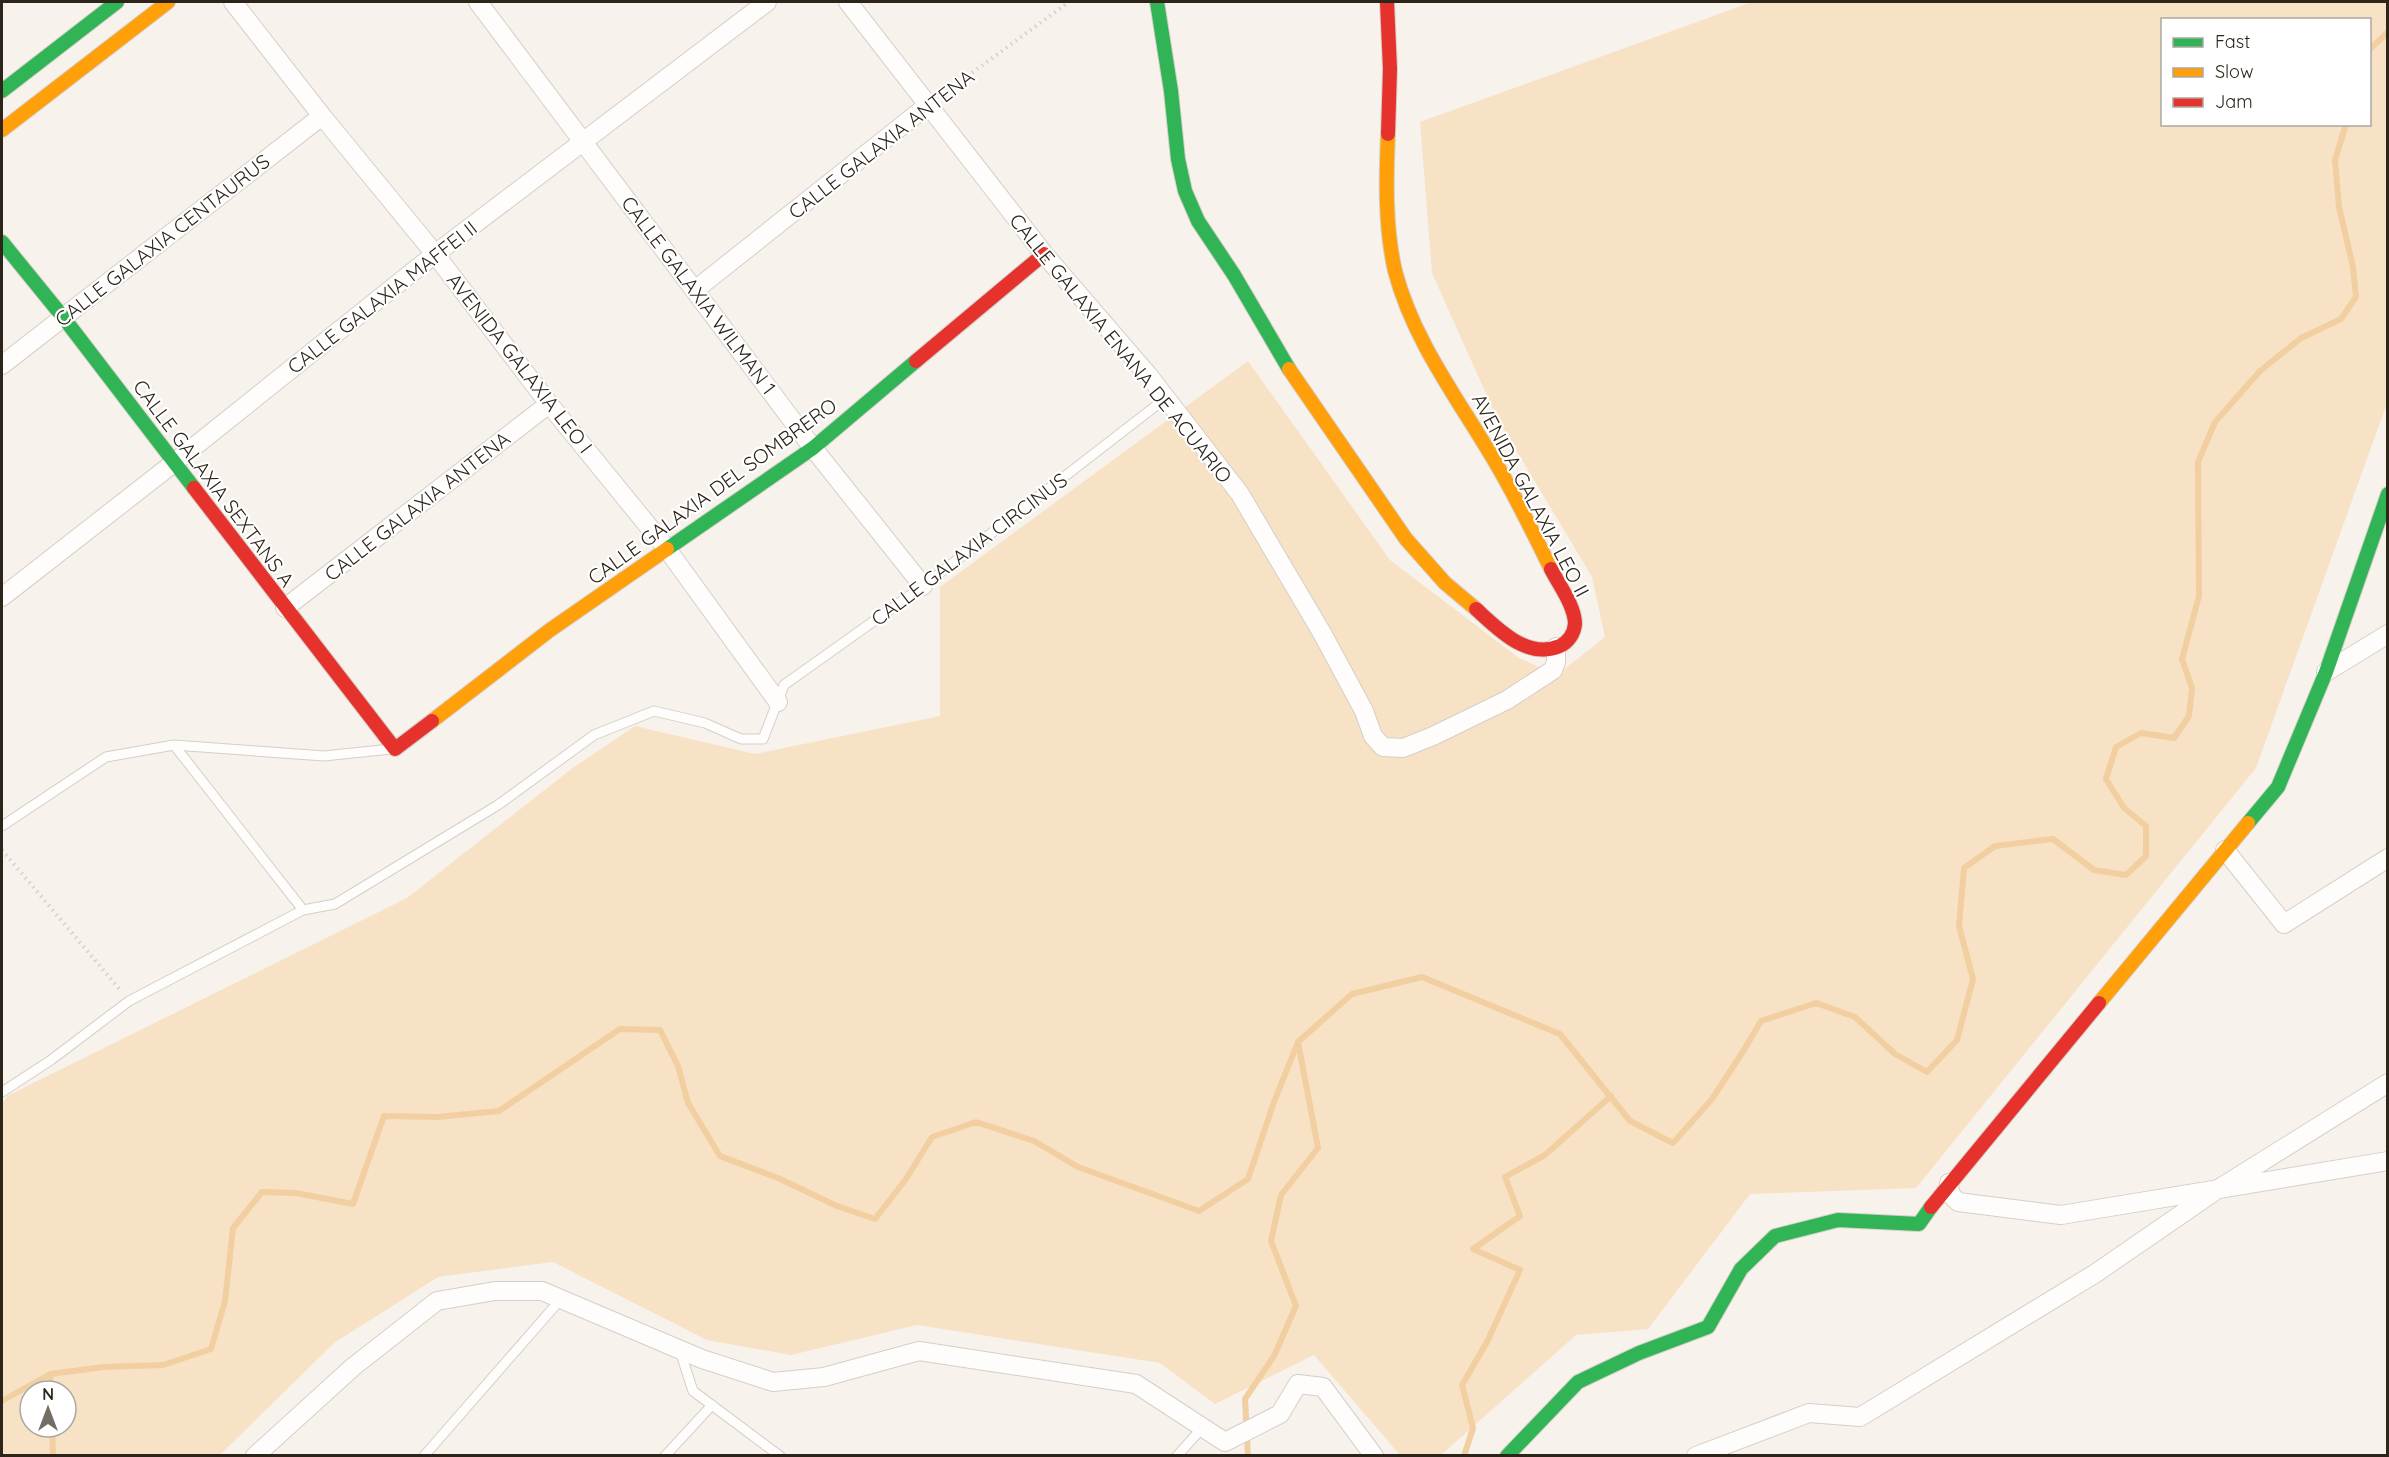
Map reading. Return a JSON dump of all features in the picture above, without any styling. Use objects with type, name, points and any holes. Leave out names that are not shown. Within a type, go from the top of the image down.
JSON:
[{"type":"street","points":[[2,91],[117,2]]},
{"type":"street","points":[[2,130],[168,2]]},
{"type":"street","name":"AVENIDA GALAXIA LEO I","points":[[233,2],[322,116],[435,254],[549,404],[667,549],[778,702]]},
{"type":"street","name":"CALLE GALAXIA WILMAN 1","points":[[479,2],[813,448],[923,586]]},
{"type":"street","name":"CALLE GALAXIA MAFFEI II","points":[[2,597],[435,254],[767,2]]},
{"type":"street","name":"CALLE GALAXIA ENANA DE ACUARIO","points":[[848,2],[1044,254],[1166,398],[1240,494],[1322,633],[1364,711],[1373,736],[1383,747],[1403,748],[1508,700],[1553,670],[1556,662],[1556,647]]},
{"type":"street","points":[[1158,2],[1178,159],[1185,191],[1198,221],[1234,275],[1287,366],[1406,539],[1445,583],[1518,643],[1536,650],[1556,647]]},
{"type":"street","name":"AVENIDA GALAXIA LEO II","points":[[1387,2],[1390,31],[1387,179],[1390,236],[1395,269],[1405,302],[1420,336],[1497,464],[1572,610],[1575,623],[1573,633],[1565,643],[1556,647]]},
{"type":"street","name":"CALLE GALAXIA ANTENA","points":[[695,290],[928,105]]},
{"type":"street","name":"CALLE GALAXIA CENTAURUS","points":[[2,365],[322,116]]},
{"type":"street","name":"CALLE GALAXIA SEXTANS A","points":[[2,242],[63,316],[395,749]]},
{"type":"street","name":"CALLE GALAXIA DEL SOMBRERO","points":[[395,749],[550,630],[813,448],[1044,254]]},
{"type":"street","name":"CALLE GALAXIA ANTENA","points":[[285,608],[549,404]]},
{"type":"street","points":[[1506,1455],[1578,1382],[1639,1353],[1708,1327],[1741,1269],[1775,1236],[1838,1220],[1919,1224],[1948,1183],[2278,787],[2326,672],[2388,494]]},
{"type":"street","points":[[2326,672],[2388,634]]},
{"type":"street","points":[[2225,850],[2284,924],[2388,858]]},
{"type":"street","points":[[1696,1455],[1809,1413],[1860,1417],[2096,1274],[2215,1191],[2388,1083]]},
{"type":"street","points":[[1948,1183],[1950,1194],[1958,1202],[2061,1215],[2388,1161]]},
{"type":"street","points":[[255,1455],[353,1367],[437,1301],[495,1291],[542,1291],[702,1359],[773,1382],[824,1377],[919,1351],[1136,1384],[1226,1442],[1280,1413],[1298,1384],[1323,1387],[1374,1455]]},
{"type":"lane","name":"CALLE GALAXIA CIRCINUS","points":[[303,910],[335,904],[498,805],[594,735],[654,711],[705,723],[741,739],[763,739],[784,685],[923,586],[1166,398]]},
{"type":"lane","points":[[2,1092],[51,1060],[129,1001],[303,910],[174,745]]},
{"type":"lane","points":[[2,826],[106,757],[174,745],[324,756],[395,749]]},
{"type":"lane","points":[[424,1455],[561,1299]]},
{"type":"lane","points":[[679,1349],[693,1391],[780,1455]]},
{"type":"lane","points":[[665,1455],[712,1405]]},
{"type":"lane","points":[[1177,1455],[1203,1427]]},
{"type":"path","name":"CALLE GALAXIA ANTENA","points":[[928,105],[1069,2]]},
{"type":"path","points":[[2,850],[129,1001]]},
{"type":"shaded area","points":[[1752,2],[2387,2],[2387,403],[2256,768],[1916,1188],[1750,1194],[1648,1329],[1576,1335],[1441,1455],[1400,1455],[1314,1355],[1215,1404],[1160,1363],[917,1325],[791,1355],[707,1340],[553,1262],[438,1277],[334,1343],[220,1455],[2,1456],[2,1104],[7,1096],[407,898],[570,770],[635,726],[755,754],[940,716],[940,587],[1248,361],[1390,560],[1519,658],[1557,675],[1605,637],[1592,577],[1497,418],[1432,273],[1420,122]]},
{"type":"waterway","points":[[2371,48],[2388,32]]},
{"type":"waterway","points":[[2,1401],[50,1374],[104,1367],[163,1365],[211,1349],[225,1301],[233,1228],[262,1192],[296,1193],[353,1204],[384,1116],[437,1117],[499,1111],[620,1029],[660,1030],[678,1066],[688,1103],[720,1156],[778,1178],[837,1206],[875,1219],[906,1179],[932,1137],[976,1122],[1034,1141],[1078,1167],[1199,1211],[1248,1179],[1274,1102],[1298,1042],[1352,994],[1422,977],[1560,1034],[1630,1121],[1673,1143],[1712,1099],[1761,1021],[1816,1003],[1855,1017],[1895,1054],[1927,1072],[1957,1040],[1973,979],[1959,926],[1964,868],[1995,846],[2053,839],[2094,870],[2126,875],[2146,856],[2146,826],[2124,808],[2106,779],[2116,747],[2141,733],[2174,738],[2189,716],[2192,688],[2182,659],[2199,596],[2198,462],[2215,422],[2260,371],[2301,338],[2341,319],[2356,297],[2353,267],[2339,207],[2335,160],[2345,126]]},
{"type":"waterway","points":[[1248,1456],[1245,1399],[1274,1356],[1296,1306],[1271,1241],[1281,1195],[1318,1148],[1298,1042]]},
{"type":"waterway","points":[[1464,1456],[1473,1428],[1462,1385],[1487,1342],[1520,1270],[1473,1249],[1520,1216],[1505,1177],[1545,1155],[1611,1096]]},
{"type":"waterway","points":[[50,1374],[50,1379]]},
{"type":"waterway","points":[[52,1439],[53,1456]]},
{"type":"traffic: fast","points":[[2,91],[117,2]]},
{"type":"traffic: fast","points":[[1157,2],[1171,91],[1178,159],[1185,191],[1198,221],[1234,275],[1289,369]]},
{"type":"traffic: fast","points":[[2,242],[63,317],[194,488]]},
{"type":"traffic: fast","points":[[667,549],[813,448],[916,361]]},
{"type":"traffic: fast","points":[[2248,823],[2278,787],[2326,672],[2388,494]]},
{"type":"traffic: fast","points":[[1507,1456],[1578,1382],[1639,1353],[1708,1327],[1741,1269],[1775,1236],[1838,1220],[1919,1224],[1931,1207]]},
{"type":"traffic: slow","points":[[2,130],[168,2]]},
{"type":"traffic: slow","points":[[1388,134],[1389,238],[1395,271],[1403,296],[1425,345],[1502,473],[1551,569]]},
{"type":"traffic: slow","points":[[1289,369],[1406,539],[1445,583],[1476,609]]},
{"type":"traffic: slow","points":[[432,721],[550,630],[667,549]]},
{"type":"traffic: slow","points":[[2099,1003],[2248,823]]},
{"type":"traffic: jam","points":[[1387,2],[1390,69],[1388,134]]},
{"type":"traffic: jam","points":[[916,361],[1044,254]]},
{"type":"traffic: jam","points":[[194,488],[395,749],[432,721]]},
{"type":"traffic: jam","points":[[1476,609],[1504,633],[1525,646],[1536,649],[1560,646],[1568,640],[1575,624],[1570,603],[1551,569]]},
{"type":"traffic: jam","points":[[1931,1207],[2099,1003]]}]
